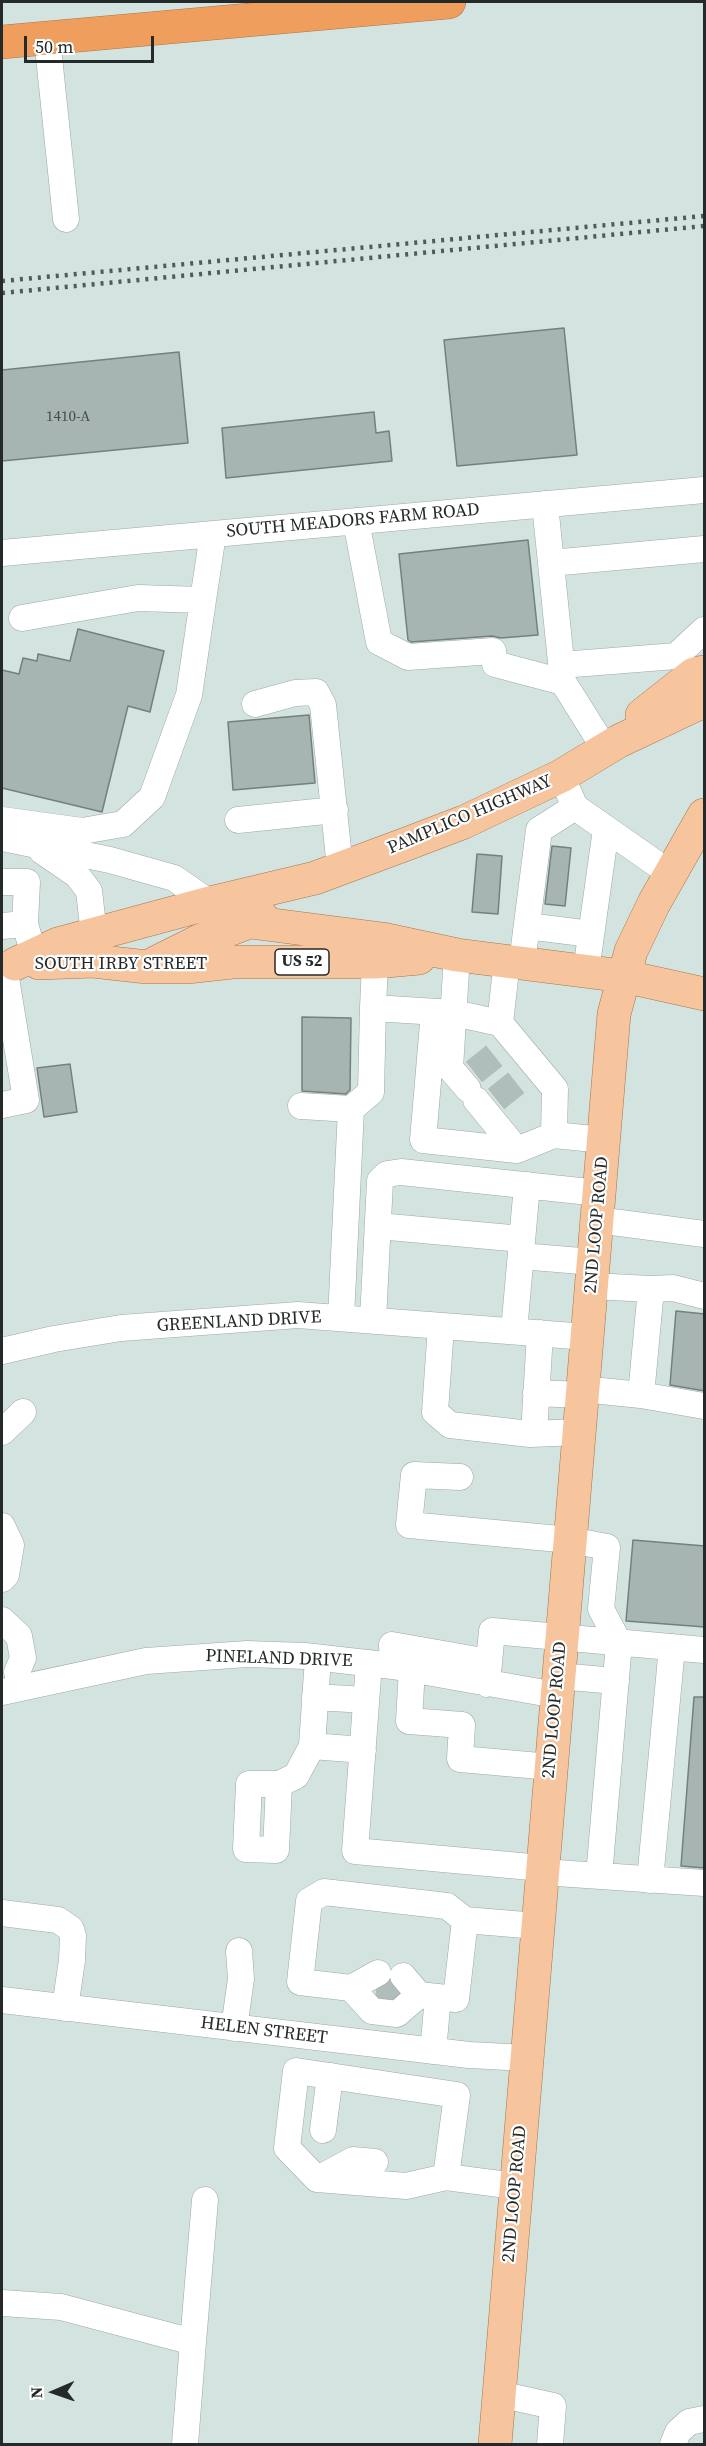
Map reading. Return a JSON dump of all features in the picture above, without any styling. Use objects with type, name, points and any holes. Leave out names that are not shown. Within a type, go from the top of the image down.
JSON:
[{"type":"highway","points":[[2,42],[47,38],[222,12],[449,2]]},
{"type":"main road","name":"PAMPLICO HIGHWAY","points":[[612,745],[628,726],[702,678]]},
{"type":"main road","name":"PAMPLICO HIGHWAY","points":[[14,963],[58,944],[328,873],[464,822],[561,776],[612,745],[673,716],[702,678]]},
{"type":"main road","points":[[673,716],[698,720],[705,724]]},
{"type":"main road","points":[[623,976],[631,951],[705,815]]},
{"type":"main road","name":"PAMPLICO HIGHWAY","points":[[147,967],[199,941],[283,910],[328,873]]},
{"type":"main road","name":"SOUTH IRBY STREET","points":[[210,903],[250,922],[382,939],[457,955],[586,970],[705,994]]},
{"type":"main road","name":"SOUTH IRBY STREET","points":[[14,963],[93,961],[147,967],[187,967],[232,963],[375,962],[457,955]]},
{"type":"main road","name":"2ND LOOP ROAD","points":[[495,2445],[614,1014],[623,976]]},
{"type":"street","points":[[47,38],[66,219]]},
{"type":"street","name":"SOUTH MEADORS FARM ROAD","points":[[2,553],[705,490]]},
{"type":"street","points":[[545,504],[562,674],[612,745]]},
{"type":"street","points":[[356,521],[379,642],[408,657],[494,651],[495,664],[562,674],[676,656],[705,630]]},
{"type":"street","points":[[2,820],[82,831],[123,824],[152,797],[189,695],[213,534]]},
{"type":"street","points":[[551,563],[705,549]]},
{"type":"street","points":[[22,618],[138,598],[203,600]]},
{"type":"street","points":[[255,704],[295,693],[316,692],[323,705],[335,810],[328,873]]},
{"type":"street","points":[[561,776],[575,807],[671,874]]},
{"type":"street","points":[[506,1037],[515,962],[527,926],[539,830],[575,807]]},
{"type":"street","points":[[238,820],[335,810]]},
{"type":"street","points":[[586,970],[606,829]]},
{"type":"street","points":[[2,838],[110,860],[174,878],[210,903]]},
{"type":"street","points":[[32,845],[77,875],[89,891],[94,934]]},
{"type":"street","points":[[2,882],[27,882],[13,925],[14,963],[8,1028],[26,1100],[2,1104]]},
{"type":"street","points":[[527,926],[591,934]]},
{"type":"street","points":[[457,955],[444,1012],[423,1140],[517,1150],[554,1135],[604,1140]]},
{"type":"street","points":[[302,1106],[351,1109],[371,1092],[375,962]]},
{"type":"street","points":[[373,1008],[444,1012],[506,1037],[531,1071],[555,1089],[554,1135]]},
{"type":"street","points":[[444,1012],[450,1068],[477,1092],[517,1150]]},
{"type":"street","points":[[341,1318],[351,1109]]},
{"type":"street","points":[[373,1320],[380,1181],[387,1174],[401,1172],[527,1185],[598,1207],[705,1234]]},
{"type":"street","points":[[514,1331],[527,1185]]},
{"type":"street","points":[[378,1226],[521,1248],[592,1274],[651,1289],[673,1288],[705,1296]]},
{"type":"street","points":[[641,1395],[651,1289]]},
{"type":"street","name":"GREENLAND DRIVE","points":[[2,1351],[54,1339],[121,1328],[298,1315],[587,1337]]},
{"type":"street","points":[[441,1326],[435,1412],[450,1425],[534,1434],[579,1432]]},
{"type":"street","points":[[534,1434],[540,1333]]},
{"type":"street","points":[[536,1393],[582,1392],[641,1395],[705,1406]]},
{"type":"street","points":[[2,1432],[23,1412]]},
{"type":"street","points":[[460,1477],[414,1474],[409,1525],[570,1540],[607,1547],[601,1609],[619,1643],[599,1876]]},
{"type":"street","points":[[2,1526],[11,1545],[6,1575],[2,1579]]},
{"type":"street","points":[[564,1606],[601,1609]]},
{"type":"street","points":[[2,1620],[19,1635],[23,1658],[10,1676]]},
{"type":"street","points":[[488,1673],[492,1631],[705,1650]]},
{"type":"street","points":[[551,1767],[460,1759],[462,1725],[409,1721],[392,1666],[392,1645],[488,1673],[557,1686],[616,1681]]},
{"type":"street","points":[[650,1880],[672,1647]]},
{"type":"street","name":"PINELAND DRIVE","points":[[10,1676],[156,1659],[246,1654],[318,1658],[392,1666]]},
{"type":"street","points":[[279,1784],[296,1776],[312,1746],[318,1658]]},
{"type":"street","points":[[392,1666],[366,1700],[355,1851],[599,1876],[705,1883]]},
{"type":"street","points":[[315,1697],[366,1700]]},
{"type":"street","points":[[312,1746],[363,1750]]},
{"type":"street","points":[[465,1920],[456,1999],[393,1989],[300,1982],[309,1901],[324,1892],[447,1906],[465,1920],[537,1926]]},
{"type":"street","points":[[2,1913],[58,1920],[71,1929],[72,1960],[65,2008]]},
{"type":"street","points":[[234,2028],[241,1979],[239,1951]]},
{"type":"street","points":[[393,1989],[432,2051]]},
{"type":"street","name":"HELEN STREET","points":[[2,2000],[432,2051],[527,2058]]},
{"type":"street","points":[[301,2036],[287,2148],[317,2179],[406,2186],[438,2179]]},
{"type":"street","points":[[296,2071],[457,2095],[438,2179]]},
{"type":"street","points":[[323,2130],[330,2076]]},
{"type":"street","points":[[317,2179],[353,2160],[383,2163],[438,2179],[515,2186]]},
{"type":"street","points":[[185,2445],[205,2200]]},
{"type":"street","points":[[2,2303],[61,2307],[193,2342]]},
{"type":"street","points":[[499,2394],[553,2406],[550,2445]]},
{"type":"street","points":[[673,2445],[678,2432],[689,2422],[705,2419]]},
{"type":"building","points":[[564,328],[577,455],[457,466],[444,340]]},
{"type":"building","points":[[179,352],[188,443],[2,461],[2,370]]},
{"type":"building","points":[[374,412],[376,433],[389,431],[392,461],[226,478],[222,428]]},
{"type":"building","points":[[528,540],[538,635],[411,642],[408,640],[399,554]]},
{"type":"building","points":[[78,629],[164,651],[150,712],[128,706],[102,812],[2,788],[2,670],[19,674],[23,658],[37,661],[38,654],[70,661]]},
{"type":"building","points":[[309,715],[315,783],[233,790],[228,722]]},
{"type":"building","points":[[552,846],[571,848],[565,906],[545,904]]},
{"type":"building","points":[[477,854],[502,856],[498,914],[472,912]]},
{"type":"building","points":[[302,1017],[351,1018],[350,1090],[346,1094],[302,1091]]},
{"type":"building","points":[[70,1064],[77,1112],[44,1117],[37,1068]]},
{"type":"building","points":[[676,1311],[705,1314],[705,1391],[670,1385]]},
{"type":"building","points":[[633,1540],[705,1546],[705,1627],[626,1621]]},
{"type":"building","points":[[694,1697],[705,1697],[705,1868],[681,1866]]},
{"type":"tunnel","points":[[474,1072],[504,1048]]},
{"type":"tunnel","points":[[496,1099],[526,1075]]},
{"type":"tunnel","points":[[376,1990],[401,1993]]},
{"type":"railway","points":[[2,281],[704,216]]},
{"type":"railway","points":[[2,293],[704,226]]}]
